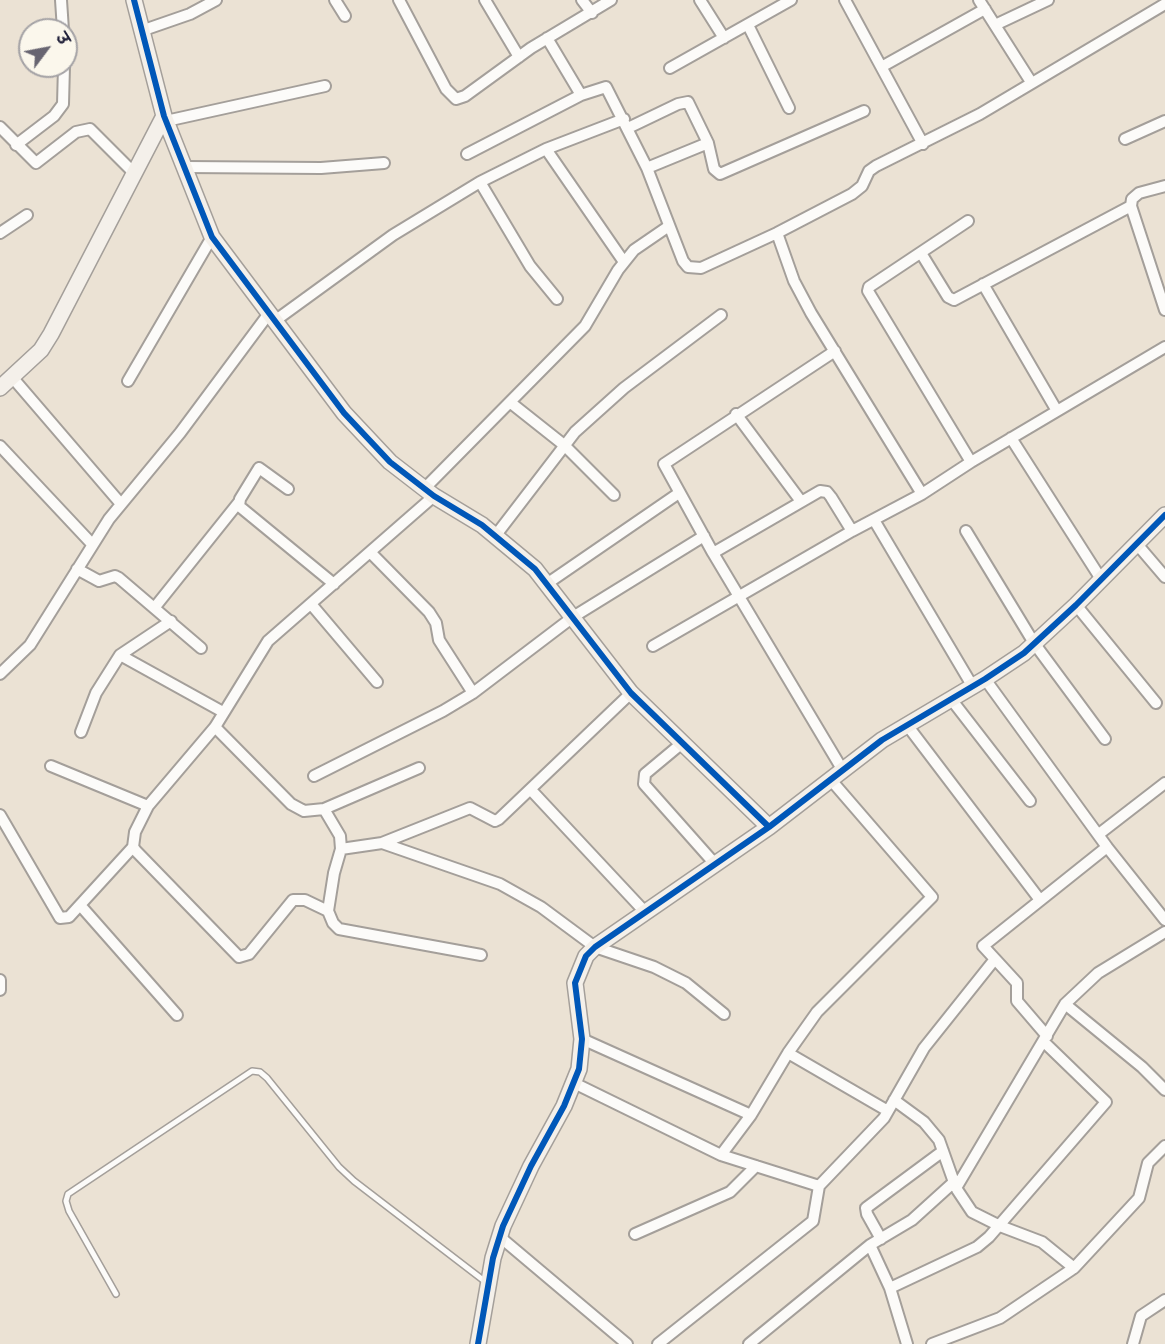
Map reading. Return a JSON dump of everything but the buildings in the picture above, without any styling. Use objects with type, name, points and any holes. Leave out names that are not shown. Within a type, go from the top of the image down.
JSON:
[{"type":"street","points":[[61,0],[62,18]]},
{"type":"street","points":[[134,0],[165,119],[213,237],[363,435],[390,462],[429,493],[470,516],[517,551],[548,583],[631,693],[769,827]]},
{"type":"street","points":[[141,31],[190,14],[216,0]]},
{"type":"street","points":[[335,0],[345,16]]},
{"type":"street","points":[[399,0],[446,89],[456,99],[465,96],[547,38],[611,0]]},
{"type":"street","points":[[485,0],[519,57]]},
{"type":"street","points":[[582,0],[592,13]]},
{"type":"street","points":[[700,0],[724,38]]},
{"type":"street","points":[[670,68],[791,0]]},
{"type":"street","points":[[995,25],[1048,0]]},
{"type":"street","points":[[847,1],[923,144]]},
{"type":"street","points":[[883,66],[982,4],[1031,82]]},
{"type":"street","points":[[467,154],[581,95],[606,87],[647,168],[683,261],[693,269],[777,233],[852,194],[862,186],[869,171],[876,166],[980,114],[1165,4]]},
{"type":"street","points":[[748,25],[789,108]]},
{"type":"street","points":[[547,38],[581,95]]},
{"type":"street","points":[[16,145],[54,116],[63,104],[64,78]]},
{"type":"street","points":[[121,504],[6,382],[41,350],[51,334],[134,173],[165,119],[325,86]]},
{"type":"street","points":[[0,674],[30,645],[92,544],[121,504],[273,316],[393,235],[480,182],[546,149],[626,124],[683,101],[692,107],[708,143],[714,169],[720,174],[864,111]]},
{"type":"street","points":[[1125,139],[1165,121]]},
{"type":"street","points":[[0,127],[36,163],[76,132],[90,129],[134,173]]},
{"type":"street","points":[[647,168],[708,143]]},
{"type":"street","points":[[546,149],[624,262]]},
{"type":"street","points":[[186,167],[321,168],[384,163]]},
{"type":"street","points":[[480,182],[530,266],[557,299]]},
{"type":"street","points":[[1165,186],[1139,193],[1132,199],[1131,206],[1165,310]]},
{"type":"street","points":[[921,253],[948,297],[954,300],[1131,206]]},
{"type":"street","points":[[0,233],[27,215]]},
{"type":"street","points":[[968,221],[869,287],[868,295],[970,462]]},
{"type":"street","points":[[0,815],[60,918],[69,917],[133,845],[135,832],[148,806],[215,727],[268,641],[370,552],[429,493],[585,326],[624,262],[644,242],[669,226]]},
{"type":"street","points":[[777,233],[802,297],[922,495]]},
{"type":"street","points":[[128,381],[213,237]]},
{"type":"street","points":[[983,284],[1057,411]]},
{"type":"street","points":[[496,536],[564,445],[624,388],[721,315]]},
{"type":"street","points":[[653,646],[852,531],[922,495],[970,462],[1165,347]]},
{"type":"street","points":[[835,351],[736,414],[664,464],[713,553],[741,595],[842,769]]},
{"type":"street","points":[[511,403],[564,445],[614,495]]},
{"type":"street","points":[[736,414],[800,500]]},
{"type":"street","points":[[1011,438],[1101,579]]},
{"type":"street","points":[[0,447],[92,544]]},
{"type":"street","points":[[155,607],[239,502],[259,468],[288,489]]},
{"type":"street","points":[[713,553],[800,500],[820,491],[827,492],[852,531]]},
{"type":"street","points":[[548,583],[679,493]]},
{"type":"street","points":[[239,502],[242,510],[334,584]]},
{"type":"street","points":[[478,1344],[500,1237],[517,1194],[579,1069],[582,1039],[575,983],[586,957],[595,947],[769,827],[842,769],[907,725],[979,683],[1034,643],[1076,605],[1165,515]]},
{"type":"street","points":[[874,520],[979,683],[1165,920]]},
{"type":"street","points":[[966,531],[1034,643],[1105,739]]},
{"type":"street","points":[[314,776],[443,711],[473,693],[573,616],[704,536]]},
{"type":"street","points":[[1136,543],[1165,577]]},
{"type":"street","points":[[370,552],[429,612],[436,623],[439,640],[473,693]]},
{"type":"street","points":[[77,569],[99,580],[114,576],[155,607],[201,648]]},
{"type":"street","points":[[311,604],[377,682]]},
{"type":"street","points":[[1076,605],[1156,703]]},
{"type":"street","points":[[81,732],[96,693],[120,655],[171,621]]},
{"type":"street","points":[[120,655],[223,712]]},
{"type":"street","points":[[341,849],[382,843],[470,808],[495,821],[531,790],[631,693]]},
{"type":"street","points":[[951,699],[1029,801]]},
{"type":"street","points":[[907,725],[1040,900]]},
{"type":"street","points":[[215,727],[291,804],[304,811],[324,809],[419,768]]},
{"type":"street","points":[[681,744],[645,774],[644,784],[715,864]]},
{"type":"street","points":[[51,766],[148,806]]},
{"type":"street","points":[[721,1155],[751,1115],[788,1053],[817,1012],[932,897],[831,780]]},
{"type":"street","points":[[1099,834],[1165,783]]},
{"type":"street","points":[[531,790],[645,912]]},
{"type":"street","points":[[324,809],[340,836],[341,849],[328,911],[333,923],[339,929],[481,955]]},
{"type":"street","points":[[382,843],[500,884],[541,907],[595,947],[672,975],[686,983],[724,1014]]},
{"type":"street","points":[[133,845],[239,957],[249,954],[293,900],[305,900],[328,911]]},
{"type":"street","points":[[890,1288],[976,1247],[1000,1226],[1106,1102],[1046,1039],[1017,1001],[1017,983],[983,946],[1107,847]]},
{"type":"street","points":[[80,905],[177,1015]]},
{"type":"street","points":[[749,1344],[870,1245],[912,1220],[955,1185],[1046,1039],[1065,1004],[1098,973],[1165,932]]},
{"type":"street","points":[[658,1344],[807,1228],[816,1211],[819,1186],[877,1127],[924,1048],[995,959]]},
{"type":"street","points":[[0,980],[0,990]]},
{"type":"street","points":[[1065,1004],[1165,1089]]},
{"type":"street","points":[[582,1039],[751,1115]]},
{"type":"street","points":[[788,1053],[888,1111]]},
{"type":"street","points":[[574,1083],[721,1155],[819,1186]]},
{"type":"street","points":[[894,1100],[924,1122],[939,1140],[955,1185],[972,1212],[1000,1226],[1042,1242],[1074,1268]]},
{"type":"street","points":[[932,1344],[1000,1318],[1074,1268],[1139,1198],[1148,1163],[1165,1146]]},
{"type":"street","points":[[881,1239],[866,1208],[943,1150]]},
{"type":"street","points":[[635,1234],[730,1192],[756,1166]]},
{"type":"street","points":[[500,1237],[627,1344]]},
{"type":"street","points":[[870,1245],[890,1288],[907,1344]]},
{"type":"street","points":[[1133,1344],[1141,1316],[1165,1300]]},
{"type":"lane","points":[[116,1294],[69,1211],[66,1201],[68,1194],[252,1071],[260,1072],[267,1078],[347,1174],[385,1206],[489,1284]]},
{"type":"cycle path","points":[[134,0],[164,116],[212,237],[344,413],[390,462],[434,496],[482,525],[535,569],[631,693],[769,827]]},
{"type":"cycle path","points":[[478,1344],[493,1258],[503,1226],[531,1166],[564,1106],[579,1069],[582,1039],[575,983],[586,956],[595,947],[769,827],[882,740],[1024,653],[1076,605],[1165,515]]}]
